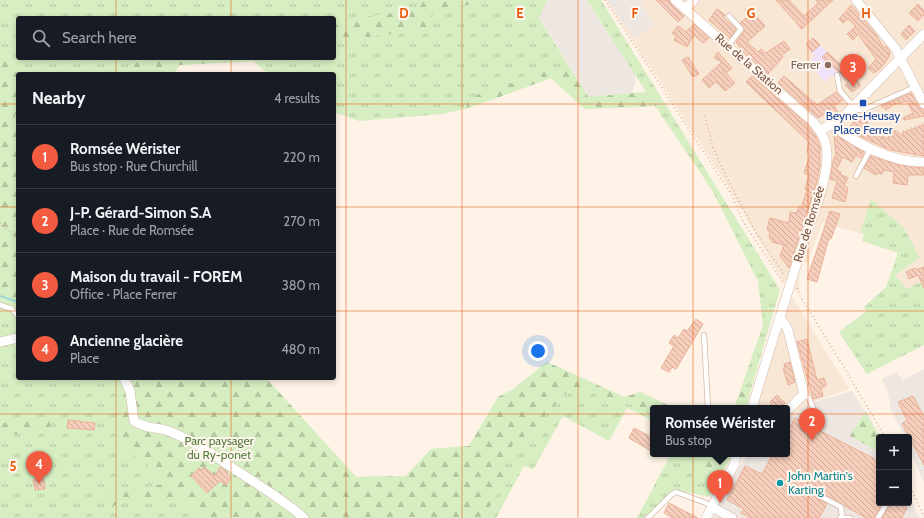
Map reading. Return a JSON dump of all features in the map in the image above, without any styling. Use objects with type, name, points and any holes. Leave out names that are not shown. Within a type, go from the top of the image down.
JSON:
[{"type":"street","name":"Rue de la Station","points":[[676,0],[820,130]]},
{"type":"street","points":[[685,9],[694,0]]},
{"type":"street","points":[[856,0],[895,48],[924,103]]},
{"type":"street","points":[[820,130],[839,122],[924,34]]},
{"type":"street","points":[[833,124],[851,138],[871,148],[905,161],[924,162]]},
{"type":"street","name":"Rue de Romsée","points":[[753,405],[822,185],[826,165],[827,145],[820,130]]},
{"type":"street","points":[[779,318],[784,322],[788,330],[804,394],[790,408]]},
{"type":"street","points":[[0,342],[16,338]]},
{"type":"street","points":[[125,380],[130,391],[134,421],[141,427],[159,428],[171,432],[199,448],[291,507],[304,518]]},
{"type":"street","points":[[706,518],[734,465],[736,457]]},
{"type":"street","points":[[734,465],[742,457]]},
{"type":"street","points":[[712,507],[732,518]]},
{"type":"lane","points":[[728,46],[741,29],[729,16]]},
{"type":"lane","points":[[837,75],[840,91],[852,108],[863,110],[916,87]]},
{"type":"lane","points":[[856,176],[871,148]]},
{"type":"lane","points":[[0,305],[12,309],[16,314]]},
{"type":"lane","points":[[704,335],[708,405]]},
{"type":"lane","points":[[804,394],[809,398],[814,410]]},
{"type":"lane","points":[[648,518],[671,495],[676,492],[706,503],[712,507]]},
{"type":"lane","points":[[820,496],[841,507],[841,518],[850,518]]},
{"type":"lane","points":[[878,518],[885,506]]},
{"type":"path","points":[[605,0],[731,194],[744,223],[781,278]]},
{"type":"path","points":[[705,116],[713,148],[755,231],[784,275],[792,279]]},
{"type":"path","points":[[903,131],[924,122]]},
{"type":"path","points":[[0,223],[16,237]]},
{"type":"path","points":[[800,296],[842,364],[882,434]]},
{"type":"path","points":[[912,491],[924,517]]},
{"type":"shaded area","points":[[547,0],[587,0],[635,75],[635,84],[632,93],[588,97],[539,17]]},
{"type":"shaded area","points":[[606,0],[924,0],[924,280],[907,289],[895,275],[920,258],[872,199],[860,233],[822,223],[808,263],[802,262],[799,271],[800,291],[788,290],[849,389],[807,404],[790,419],[790,405],[756,405],[788,289],[719,172]]},
{"type":"shaded area","points":[[607,0],[639,0],[654,25],[634,38]]},
{"type":"shaded area","name":"Ferrer","points":[[813,38],[852,76],[846,81],[836,71],[833,77],[828,76],[826,82],[819,76],[811,59],[815,56],[806,44]]},
{"type":"shaded area","points":[[924,369],[924,483],[912,455],[912,434],[903,434],[891,410],[888,393],[882,379],[896,372],[903,380]]},
{"type":"shaded area","points":[[852,391],[863,409],[866,411],[878,434],[876,434],[876,506],[912,506],[912,502],[919,518],[713,518],[739,466],[748,457],[790,457],[790,419],[807,404]]},
{"type":"green space","name":"Parc paysager du Ry-ponet","points":[[0,0],[547,0],[539,18],[588,97],[646,92],[587,0],[601,0],[780,290],[750,393],[741,388],[763,325],[758,281],[712,190],[655,106],[585,109],[551,78],[466,109],[442,114],[359,121],[336,113],[336,72],[266,72],[253,61],[180,65],[175,72],[16,72],[16,380],[268,380],[356,477],[406,476],[431,449],[469,446],[498,397],[512,390],[547,362],[624,397],[640,392],[668,405],[650,405],[650,420],[627,408],[609,441],[563,416],[533,470],[524,466],[496,518],[0,518]]},
{"type":"green space","points":[[496,0],[434,11],[427,28],[336,43],[336,25],[371,16],[418,10],[424,1]]},
{"type":"green space","points":[[0,58],[8,59],[21,72],[16,72],[16,114],[14,117],[16,119],[16,307],[9,298],[0,299]]},
{"type":"green space","points":[[149,60],[257,60],[180,65],[169,72],[129,72],[136,63]]},
{"type":"green space","points":[[567,64],[588,97],[646,92],[655,106],[585,109],[551,78],[466,109],[468,98]]},
{"type":"green space","points":[[871,199],[904,228],[920,258],[895,275],[907,289],[924,280],[924,345],[867,374],[839,332],[867,311],[863,308],[886,287],[898,253],[862,241],[864,234],[860,233]]},
{"type":"green space","points":[[16,324],[16,339],[0,342],[0,329]]},
{"type":"green space","points":[[547,362],[624,397],[640,392],[668,405],[650,405],[650,414],[627,403],[572,387],[526,435],[507,450],[504,460],[509,475],[483,518],[201,518],[177,497],[125,498],[111,508],[106,495],[163,484],[144,461],[119,446],[118,401],[132,381],[131,380],[268,380],[356,477],[406,476],[431,449],[469,446],[498,397],[512,390]]},
{"type":"green space","points":[[741,388],[750,393],[747,405],[735,405]]},
{"type":"green space","points":[[0,406],[3,423],[51,418],[49,431],[0,436]]},
{"type":"green space","points":[[865,412],[878,434],[876,434],[876,450],[850,436]]},
{"type":"green space","points":[[669,457],[731,457],[709,497],[677,490],[644,518],[637,518]]},
{"type":"green space","points":[[690,457],[731,457],[717,483],[691,465]]},
{"type":"building","points":[[656,0],[669,0],[671,4],[684,16],[678,22]]},
{"type":"building","points":[[776,0],[789,0],[804,16],[818,3],[816,0],[833,0],[802,29]]},
{"type":"building","points":[[918,4],[924,11],[924,15],[918,21],[909,13]]},
{"type":"building","points":[[851,5],[875,33],[884,48],[886,46],[890,52],[889,57],[881,68],[874,73],[868,68],[876,59],[858,34],[853,40],[847,34],[856,26],[848,19],[843,23],[839,19]]},
{"type":"building","points":[[751,6],[757,13],[755,15],[765,26],[747,42],[758,52],[761,49],[766,53],[784,41],[790,49],[781,56],[783,57],[768,74],[743,52],[736,42],[745,30],[740,23],[749,14],[745,10]]},
{"type":"building","points":[[717,9],[725,15],[723,17],[736,29],[730,38],[709,20]]},
{"type":"building","points":[[694,24],[709,38],[703,43],[694,35],[687,47],[674,40],[676,36],[672,33],[678,26],[686,32]]},
{"type":"building","points":[[909,25],[915,31],[906,40],[901,34]]},
{"type":"building","points":[[813,38],[820,45],[812,52],[806,44]]},
{"type":"building","points":[[718,52],[732,68],[726,73],[735,83],[725,91],[716,82],[709,88],[702,80],[722,62],[714,58]]},
{"type":"building","points":[[827,52],[859,82],[860,86],[852,92],[845,85],[848,83],[840,73],[822,57]]},
{"type":"building","points":[[688,57],[699,74],[693,77],[682,60]]},
{"type":"building","points":[[752,76],[808,125],[816,136],[820,147],[820,166],[817,182],[789,268],[780,256],[784,245],[772,242],[769,236],[770,233],[767,229],[770,218],[789,223],[790,212],[797,213],[799,207],[801,208],[807,190],[805,189],[809,175],[804,173],[810,155],[807,152],[809,142],[746,82]]},
{"type":"building","points":[[784,76],[817,105],[836,92],[843,100],[834,106],[838,113],[833,116],[829,111],[818,118],[778,83]]},
{"type":"building","points":[[911,93],[919,107],[924,110],[924,116],[904,120],[903,118],[913,113],[907,101],[893,105],[886,110],[881,106]]},
{"type":"building","points":[[858,114],[868,122],[865,126],[881,138],[882,136],[887,139],[893,129],[905,137],[902,133],[924,125],[924,156],[890,150],[855,134],[849,129]]},
{"type":"building","points":[[834,134],[864,152],[861,158],[856,155],[852,162],[843,157],[836,170],[848,178],[844,186],[848,188],[845,202],[832,198],[837,181],[830,179],[834,157],[836,158]]},
{"type":"building","points":[[871,156],[899,165],[924,168],[924,175],[908,175],[907,185],[893,183],[894,172],[884,170],[882,174],[878,173],[876,175],[864,168]]},
{"type":"building","points":[[830,211],[840,214],[831,239],[829,238],[817,282],[807,279]]},
{"type":"building","points":[[924,267],[924,288],[918,275],[909,279],[906,272],[915,268],[916,270]]},
{"type":"building","points":[[696,319],[703,324],[676,369],[672,367],[669,372],[661,368],[674,346],[669,343],[674,335],[678,338],[684,329],[687,331]]},
{"type":"building","points":[[807,339],[817,380],[824,378],[826,386],[821,388],[823,396],[813,399],[797,342]]},
{"type":"building","points":[[790,362],[795,382],[788,385],[783,368],[785,368],[784,364]]},
{"type":"building","points":[[777,395],[785,403],[783,405],[771,405],[772,404],[770,402]]},
{"type":"building","points":[[913,396],[924,417],[924,465],[912,443],[912,434],[907,434],[902,424],[907,420],[898,402]]},
{"type":"building","points":[[795,418],[873,458],[876,462],[876,506],[881,506],[874,518],[866,518],[820,492],[817,494],[817,498],[827,504],[819,518],[750,518],[741,513],[744,509],[727,500],[745,466],[762,474],[771,457],[790,457],[790,427]]},
{"type":"building","points":[[68,420],[95,423],[94,430],[67,428]]},
{"type":"building","points":[[634,428],[650,436],[650,450],[629,438]]},
{"type":"building","points":[[204,467],[215,476],[220,467],[228,472],[227,474],[231,477],[226,485],[220,481],[207,493],[191,476],[199,468],[201,470]]},
{"type":"building","points":[[44,478],[45,489],[35,490],[33,480]]},
{"type":"building","points":[[669,503],[698,518],[672,518],[664,513]]},
{"type":"building","points":[[889,506],[906,506],[907,508],[902,518],[882,518]]},
{"type":"waterway","points":[[0,296],[16,301]]},
{"type":"place","name":"Ferrer","points":[[828,65]]},
{"type":"place","name":"Maison du travail - FOREM","points":[[853,87]]},
{"type":"place","name":"Beyne-Heusay Place Ferrer","points":[[863,103]]},
{"type":"place","name":"J-P. Gérard-Simon S.A","points":[[812,441]]},
{"type":"place","name":"John Martin's Karting","points":[[780,483]]},
{"type":"place","name":"Ancienne glacière","points":[[39,484]]},
{"type":"place","name":"Romsée Wérister","points":[[720,503]]}]
